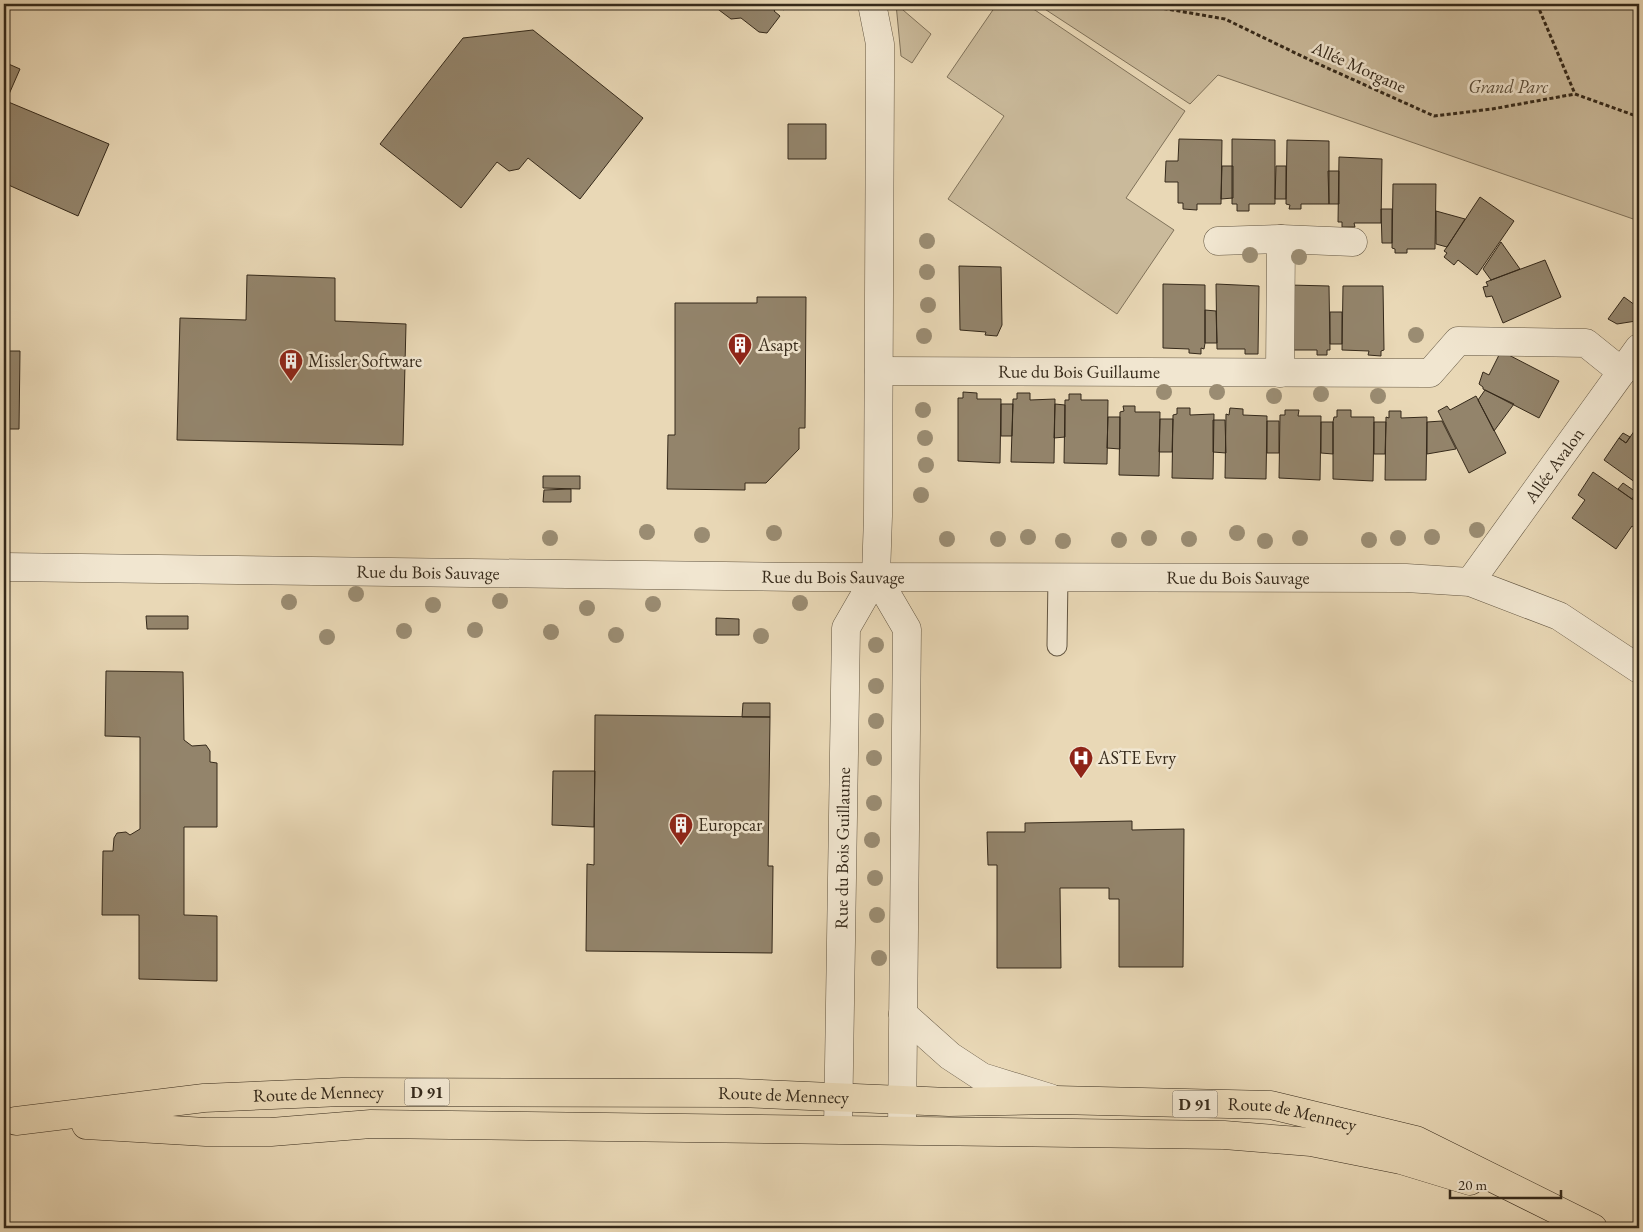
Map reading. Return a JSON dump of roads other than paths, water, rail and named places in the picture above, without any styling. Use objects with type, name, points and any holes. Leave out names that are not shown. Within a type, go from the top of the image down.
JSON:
[{"type":"main road","name":"Route de Mennecy","points":[[10,1121],[204,1098],[342,1092],[738,1093],[902,1098],[949,1102],[1056,1100],[1271,1106],[1416,1140],[1593,1228]]},
{"type":"main road","name":"Route de Mennecy","points":[[10,1121],[215,1132],[271,1132],[371,1124],[1224,1134],[1311,1142],[1401,1160],[1534,1199]]},
{"type":"street","name":"Rue du Bois Guillaume","points":[[838,1129],[846,628],[876,576],[880,44],[872,4]]},
{"type":"street","points":[[1280,373],[1281,239]]},
{"type":"street","points":[[1218,241],[1281,239],[1353,242]]},
{"type":"street","name":"Rue du Bois Guillaume","points":[[878,371],[1430,373],[1458,341],[1586,343],[1622,372]]},
{"type":"street","name":"Allée Avalon","points":[[1470,582],[1639,348]]},
{"type":"street","name":"Rue du Bois Sauvage","points":[[4,567],[795,577],[1406,578],[1470,582],[1560,616],[1639,669]]},
{"type":"street","points":[[876,576],[907,629],[902,1130]]},
{"type":"street","points":[[902,1014],[950,1056],[982,1077],[1056,1100]]},
{"type":"lane","points":[[1057,646],[1058,576]]},
{"type":"place","name":"Asapt","points":[[740,366]]},
{"type":"place","name":"Missler Software","points":[[291,382]]},
{"type":"place","name":"ASTE Evry","points":[[1081,779]]},
{"type":"place","name":"Europcar","points":[[681,846]]},
{"type":"park label","name":"Grand Parc","points":[[1508,87]]}]
